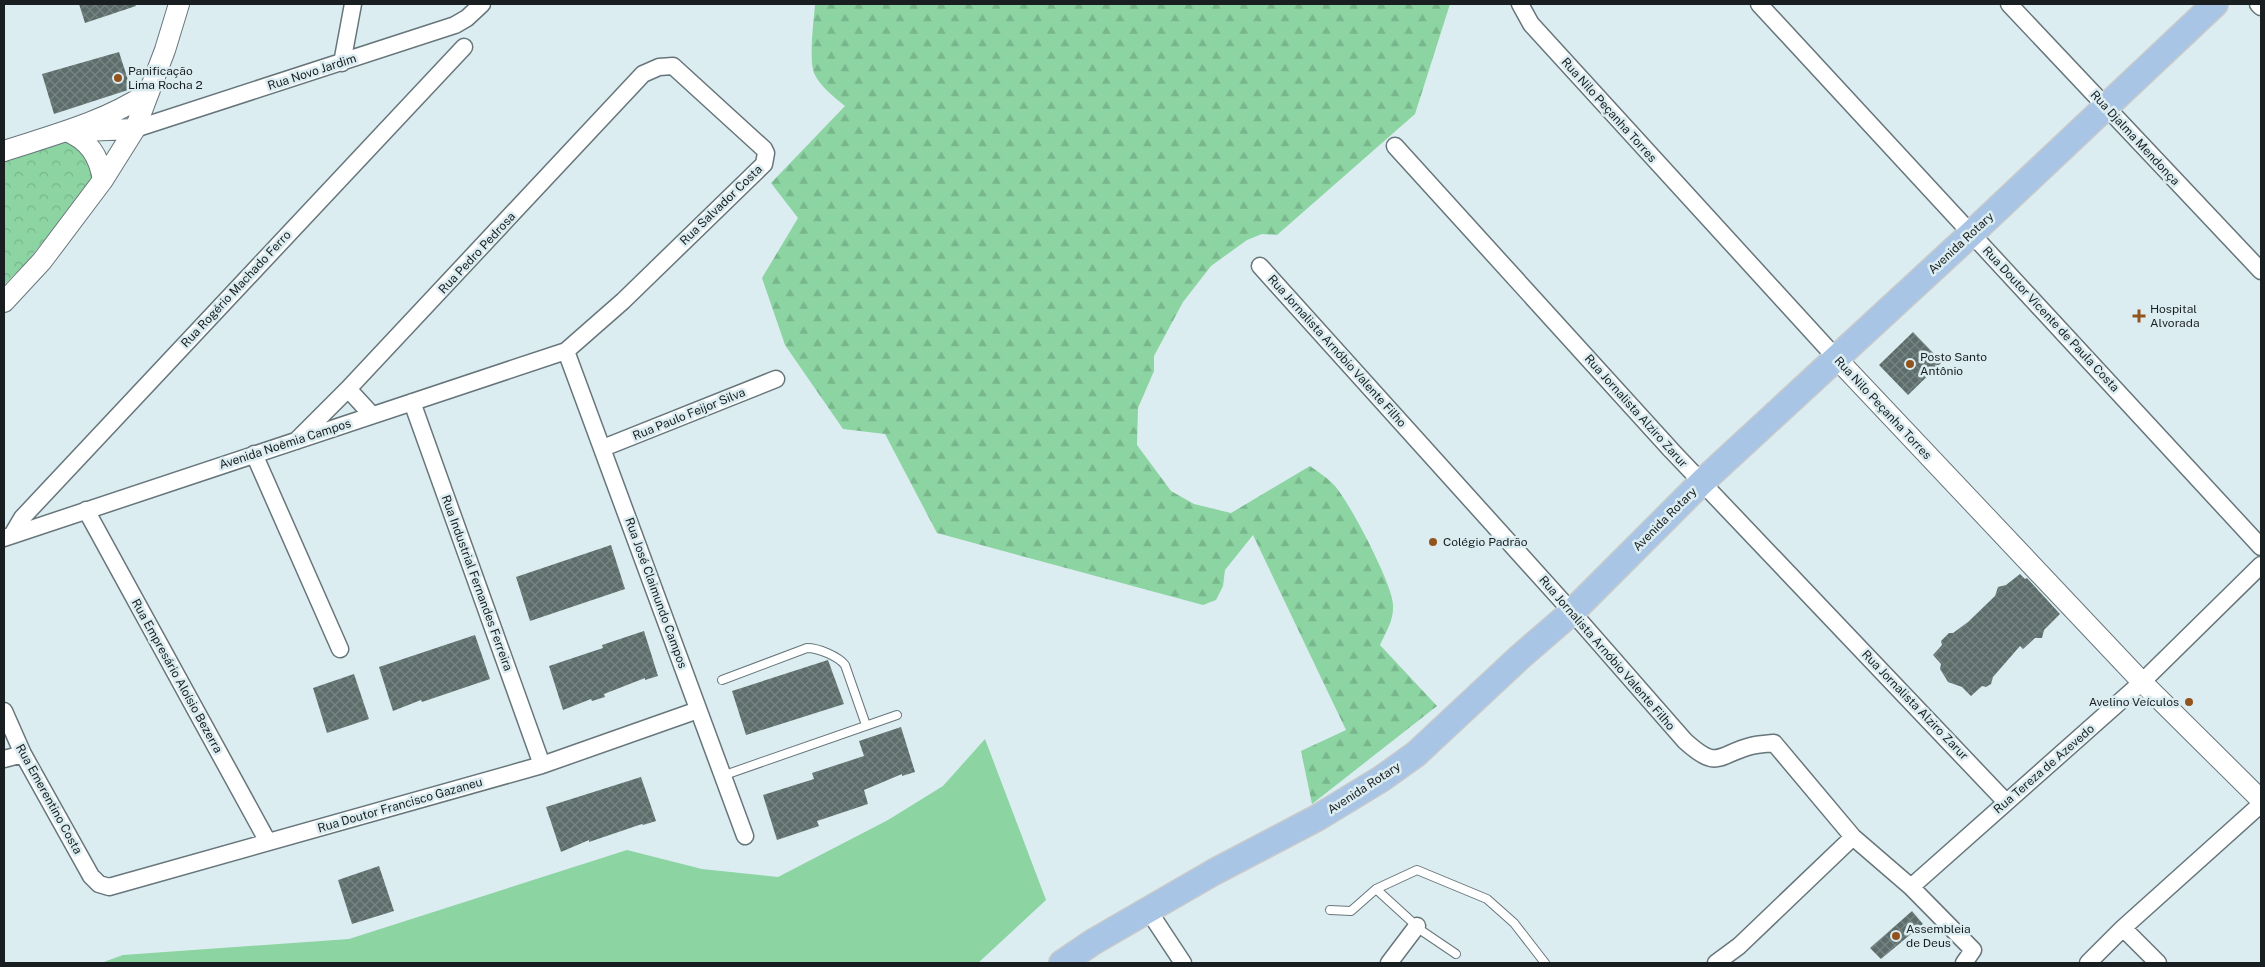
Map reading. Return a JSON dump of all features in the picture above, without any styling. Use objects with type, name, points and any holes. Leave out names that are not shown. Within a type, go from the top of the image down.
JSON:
[{"type":"main road","name":"Avenida Rotary","points":[[1062,963],[1148,910],[1318,818],[1381,779],[1416,754],[1572,612],[1702,482],[1837,359],[2215,4]]},
{"type":"street","points":[[4,302],[42,261],[103,180],[135,130],[165,50],[179,4]]},
{"type":"street","points":[[342,62],[353,4]]},
{"type":"street","name":"Rua Novo Jardim","points":[[135,130],[455,25],[467,18],[482,4]]},
{"type":"street","name":"Rua Nilo Peçanha Torres","points":[[1520,4],[1531,24],[1837,359],[2142,682],[2261,802]]},
{"type":"street","name":"Rua Doutor Vicente de Paula Costa","points":[[1759,4],[2261,546]]},
{"type":"street","name":"Rua Djalma Mendonça","points":[[2010,4],[2261,271]]},
{"type":"street","points":[[2258,4],[2261,7]]},
{"type":"street","name":"Rua Rogério Machado Ferro","points":[[8,536],[22,518],[464,47]]},
{"type":"street","name":"Rua Salvador Costa","points":[[566,351],[623,301],[764,164],[766,159],[764,148],[672,66],[659,67]]},
{"type":"street","name":"Rua Pedro Pedrosa","points":[[296,441],[348,389],[643,74],[659,67]]},
{"type":"street","points":[[4,151],[106,117],[127,107],[148,93]]},
{"type":"street","points":[[65,131],[135,130]]},
{"type":"street","points":[[65,131],[82,140],[96,154],[103,180]]},
{"type":"street","name":"Rua Jornalista Alziro Zarur","points":[[1396,146],[1702,482],[2006,802]]},
{"type":"street","name":"Rua Jornalista Arnóbio Valente Filho","points":[[1260,266],[1696,751],[1705,757],[1717,760],[1751,746],[1774,743],[1853,837],[1911,887],[1973,950],[1964,963]]},
{"type":"street","name":"Avenida Noêmia Campos","points":[[8,536],[566,351]]},
{"type":"street","name":"Rua José Claimundo Campos","points":[[566,351],[745,836]]},
{"type":"street","name":"Rua Paulo Feijor Silva","points":[[603,448],[776,380]]},
{"type":"street","points":[[348,389],[372,415]]},
{"type":"street","name":"Rua Industrial Fernandes Ferreira","points":[[412,402],[542,765]]},
{"type":"street","points":[[254,454],[340,648]]},
{"type":"street","name":"Rua Empresário Aloísio Bezerra","points":[[86,510],[268,842]]},
{"type":"street","name":"Rua Tereza de Azevedo","points":[[1911,887],[2142,682],[2261,565]]},
{"type":"street","name":"Rua Doutor Francisco Gazaneu","points":[[98,884],[109,887],[542,765],[698,710]]},
{"type":"street","name":"Rua Emerentino Costa","points":[[4,711],[23,754],[98,884]]},
{"type":"street","points":[[4,759],[23,754]]},
{"type":"street","points":[[2088,963],[2123,928],[2261,802]]},
{"type":"street","points":[[1716,963],[1739,946],[1853,837]]},
{"type":"street","points":[[1148,910],[1183,963]]},
{"type":"street","points":[[1391,962],[1417,926]]},
{"type":"street","points":[[2123,928],[2158,963]]},
{"type":"lane","points":[[722,680],[806,648],[813,648],[841,660],[845,665],[866,726]]},
{"type":"lane","points":[[722,776],[897,715]]},
{"type":"lane","points":[[1330,910],[1351,911],[1376,889],[1417,870],[1487,899],[1514,923],[1545,963]]},
{"type":"lane","points":[[1376,889],[1417,926],[1456,954]]},
{"type":"green space","points":[[815,4],[1450,4],[1415,114],[1277,235],[1262,234],[1247,240],[1211,266],[1183,302],[1154,356],[1154,371],[1138,408],[1137,445],[1171,491],[1194,504],[1231,513],[1310,466],[1329,480],[1341,494],[1359,525],[1386,580],[1393,610],[1391,621],[1380,645],[1437,706],[1312,804],[1301,751],[1346,730],[1253,535],[1225,570],[1223,586],[1216,600],[1203,605],[937,533],[885,434],[843,429],[785,345],[762,278],[798,218],[771,183],[845,106],[821,84],[813,69],[812,51]]},
{"type":"green space","points":[[50,140],[74,141],[91,153],[95,178],[25,264],[4,285],[4,156]]},
{"type":"green space","points":[[985,739],[1046,900],[978,963],[101,963],[123,955],[349,939],[627,850],[702,869],[778,877],[888,820],[943,786]]},
{"type":"building","points":[[79,4],[135,4],[136,6],[85,23]]},
{"type":"building","points":[[119,52],[131,89],[54,114],[42,74]]},
{"type":"building","name":"Posto Santo Antônio","points":[[1913,332],[1942,362],[1908,395],[1879,365]]},
{"type":"building","points":[[611,545],[625,589],[530,621],[516,577]]},
{"type":"building","points":[[2020,574],[2025,579],[2027,578],[2060,614],[2044,630],[2042,638],[2035,638],[2023,649],[2020,646],[1993,677],[1991,684],[1986,687],[1982,686],[1971,696],[1962,687],[1948,682],[1940,669],[1941,664],[1933,655],[1942,645],[1941,641],[1949,633],[1953,633],[1968,622],[1995,596],[1998,587],[2006,585]]},
{"type":"building","points":[[644,631],[658,676],[645,680],[645,678],[604,694],[605,697],[592,701],[591,699],[563,710],[549,666],[603,648],[602,645]]},
{"type":"building","points":[[475,635],[490,679],[422,702],[421,700],[393,711],[379,667]]},
{"type":"building","points":[[828,660],[844,704],[746,735],[732,691]]},
{"type":"building","points":[[354,674],[369,719],[327,733],[313,688]]},
{"type":"building","points":[[901,727],[915,772],[902,776],[902,774],[864,790],[868,804],[817,821],[819,826],[777,840],[763,795],[814,779],[812,773],[864,756],[859,741]]},
{"type":"building","points":[[641,777],[656,821],[589,842],[589,840],[561,852],[546,807]]},
{"type":"building","points":[[379,866],[394,911],[352,924],[338,880]]},
{"type":"building","name":"Assembleia de Deus","points":[[1912,911],[1923,924],[1881,959],[1870,948]]},
{"type":"place","name":"Panificação Lima Rocha 2","points":[[118,78]]},
{"type":"place","name":"Hospital Alvorada","points":[[2139,316]]},
{"type":"place","name":"Posto Santo Antônio","points":[[1910,364]]},
{"type":"place","name":"Colégio Padrão","points":[[1433,542]]},
{"type":"place","name":"Avelino Veículos","points":[[2189,702]]},
{"type":"place","name":"Assembleia de Deus","points":[[1896,936]]}]
